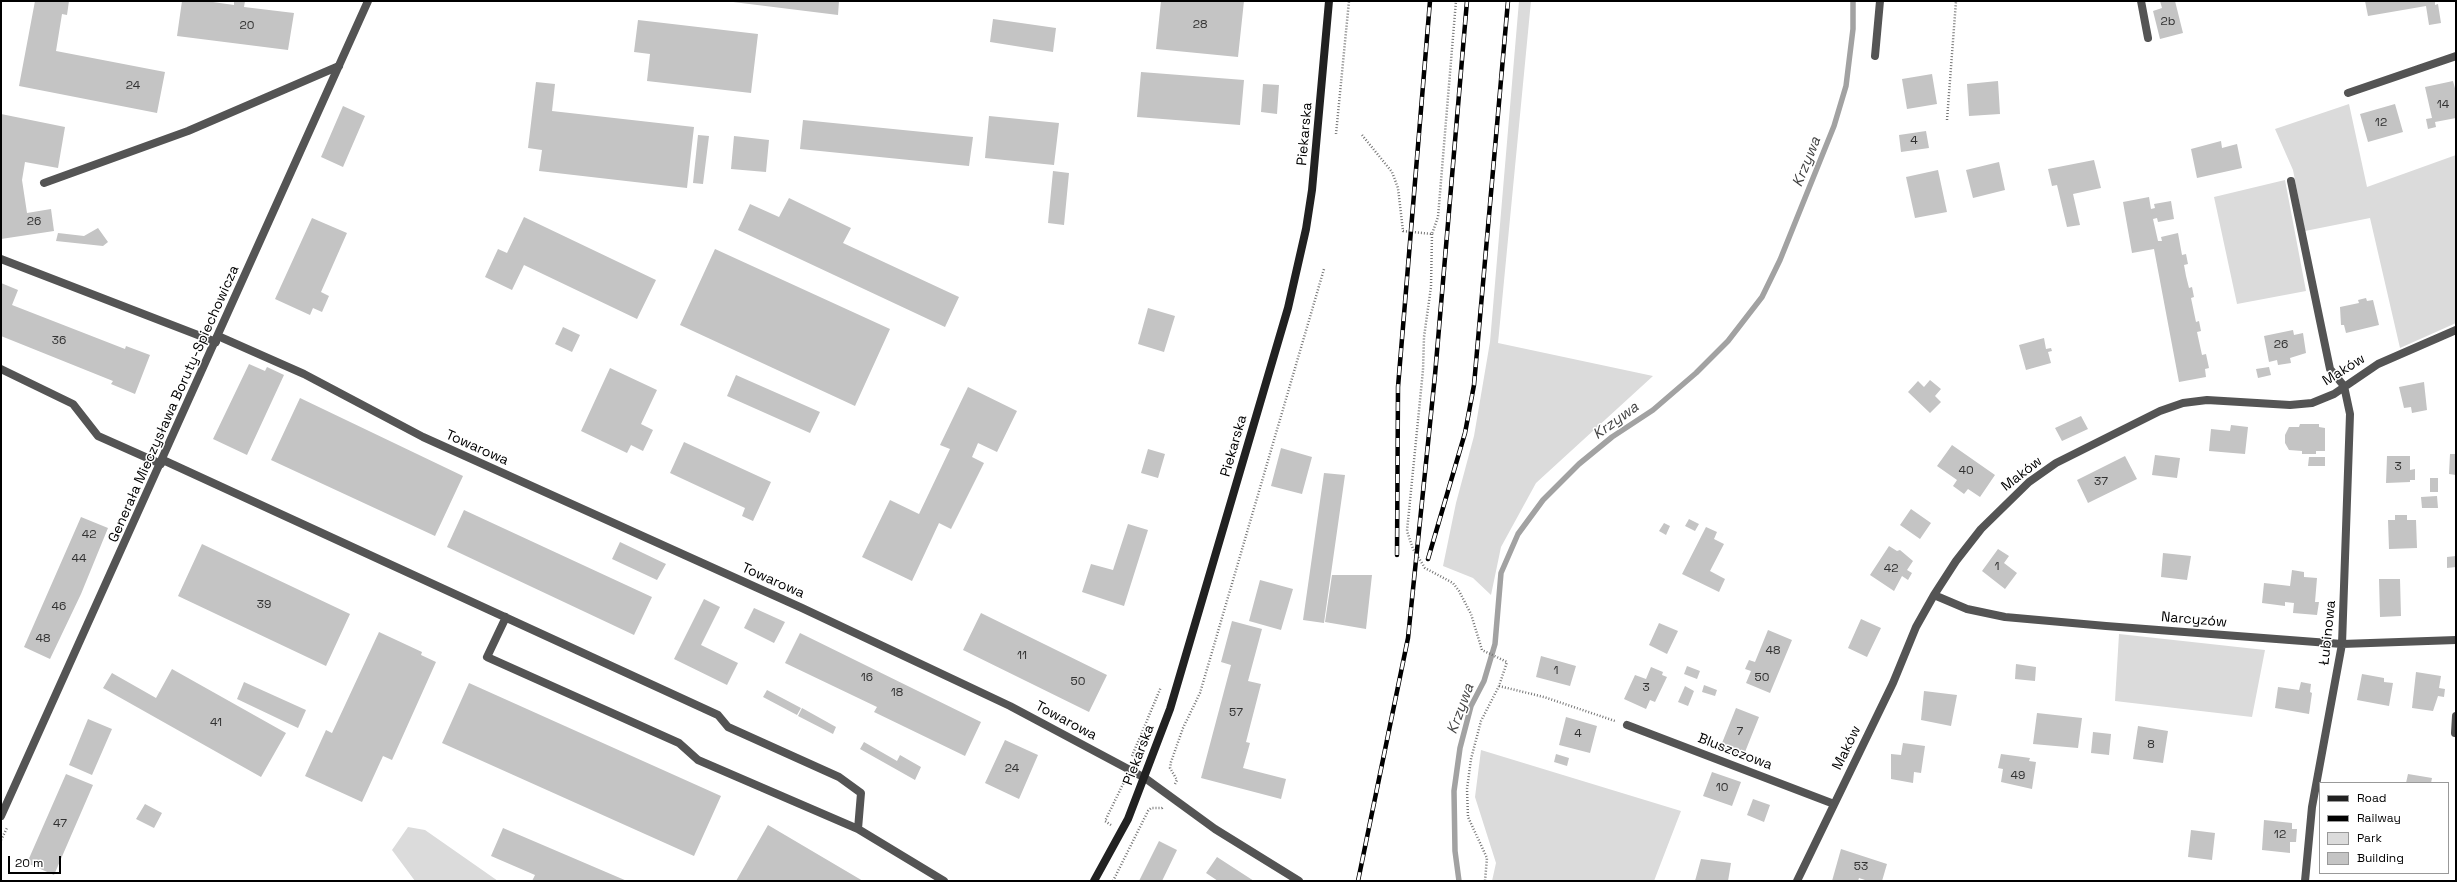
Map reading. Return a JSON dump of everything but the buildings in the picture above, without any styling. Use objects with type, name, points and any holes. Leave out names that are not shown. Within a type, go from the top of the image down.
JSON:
[{"type":"street","name":"Generała Mieczysława Boruty-Spiechowicza","points":[[1,816],[162,462],[368,1]]},
{"type":"street","name":"Piekarska","points":[[1094,881],[1121,831],[1144,778],[1170,709],[1189,649],[1298,267],[1306,229],[1317,154],[1329,1]]},
{"type":"street","points":[[1875,56],[1880,1]]},
{"type":"street","points":[[2141,1],[2148,38]]},
{"type":"street","points":[[2348,93],[2456,56]]},
{"type":"street","points":[[44,183],[188,131],[339,66]]},
{"type":"street","points":[[2291,182],[2330,369],[2344,386]]},
{"type":"street","name":"Towarowa","points":[[1,259],[217,339],[304,374],[423,438],[795,605],[1010,706],[1144,778],[1215,829],[1299,881]]},
{"type":"street","name":"Maków","points":[[1797,881],[1892,683],[1916,627],[1934,596],[1956,561],[1981,529],[2029,482],[2056,463],[2160,412],[2183,403],[2207,400],[2290,405],[2312,403],[2334,394],[2378,364],[2456,330]]},
{"type":"street","points":[[1,369],[73,404],[98,436],[162,462],[718,715],[728,727],[840,777],[861,792],[858,829]]},
{"type":"street","name":"Łubinowa","points":[[2305,881],[2312,806],[2342,644],[2350,414],[2344,386]]},
{"type":"street","name":"Narcyzów","points":[[1934,596],[1967,609],[2005,617],[2342,644],[2456,640]]},
{"type":"street","points":[[506,618],[487,657],[679,743],[698,760],[858,829],[944,881]]},
{"type":"street","points":[[2455,733],[2456,716]]},
{"type":"street","name":"Bluszczowa","points":[[1627,725],[1834,804]]},
{"type":"path","points":[[1336,134],[1349,1]]},
{"type":"path","points":[[1456,1],[1438,217],[1432,234],[1431,288],[1424,337],[1423,370],[1407,531],[1413,549],[1425,568],[1453,583],[1459,591],[1472,614],[1482,650],[1502,661],[1507,662],[1499,686],[1480,728],[1471,759],[1468,789],[1468,817],[1487,858],[1484,881]]},
{"type":"path","points":[[1947,120],[1956,1]]},
{"type":"path","points":[[1362,136],[1392,172],[1398,188],[1403,231],[1432,234]]},
{"type":"path","points":[[1113,881],[1136,839],[1148,811],[1151,808],[1162,808],[1177,780],[1170,768],[1171,762],[1183,728],[1200,693],[1324,268]]},
{"type":"path","points":[[1136,839],[1105,821],[1129,770],[1131,758],[1140,742],[1164,680]]},
{"type":"path","points":[[1499,686],[1544,697],[1627,725]]},
{"type":"green space","points":[[1519,1],[1531,1],[1498,343],[1653,376],[1536,483],[1501,547],[1491,595],[1473,578],[1443,566],[1456,503],[1474,436],[1490,342]]},
{"type":"green space","points":[[2349,104],[2367,187],[2456,155],[2456,323],[2400,348],[2370,218],[2305,231],[2293,170],[2275,129]]},
{"type":"green space","points":[[2285,180],[2306,291],[2237,304],[2214,197]]},
{"type":"green space","points":[[2119,634],[2265,650],[2252,717],[2115,701]]},
{"type":"green space","points":[[1481,750],[1681,811],[1654,881],[1492,881],[1496,863],[1475,797]]},
{"type":"green space","points":[[408,827],[425,830],[498,881],[415,881],[392,850]]},
{"type":"waterway","name":"Krzywa","points":[[1459,881],[1455,851],[1454,791],[1460,748],[1471,706],[1484,681],[1495,644],[1501,573],[1518,534],[1543,500],[1579,464],[1612,437],[1653,410],[1696,373],[1728,341],[1762,297],[1780,260],[1834,126],[1846,86],[1853,29],[1853,1]]},
{"type":"railway","points":[[1397,555],[1398,387],[1430,1]]},
{"type":"railway","points":[[1358,881],[1408,638],[1435,375],[1467,1]]},
{"type":"railway","points":[[1428,559],[1465,433],[1474,385],[1508,1]]}]
